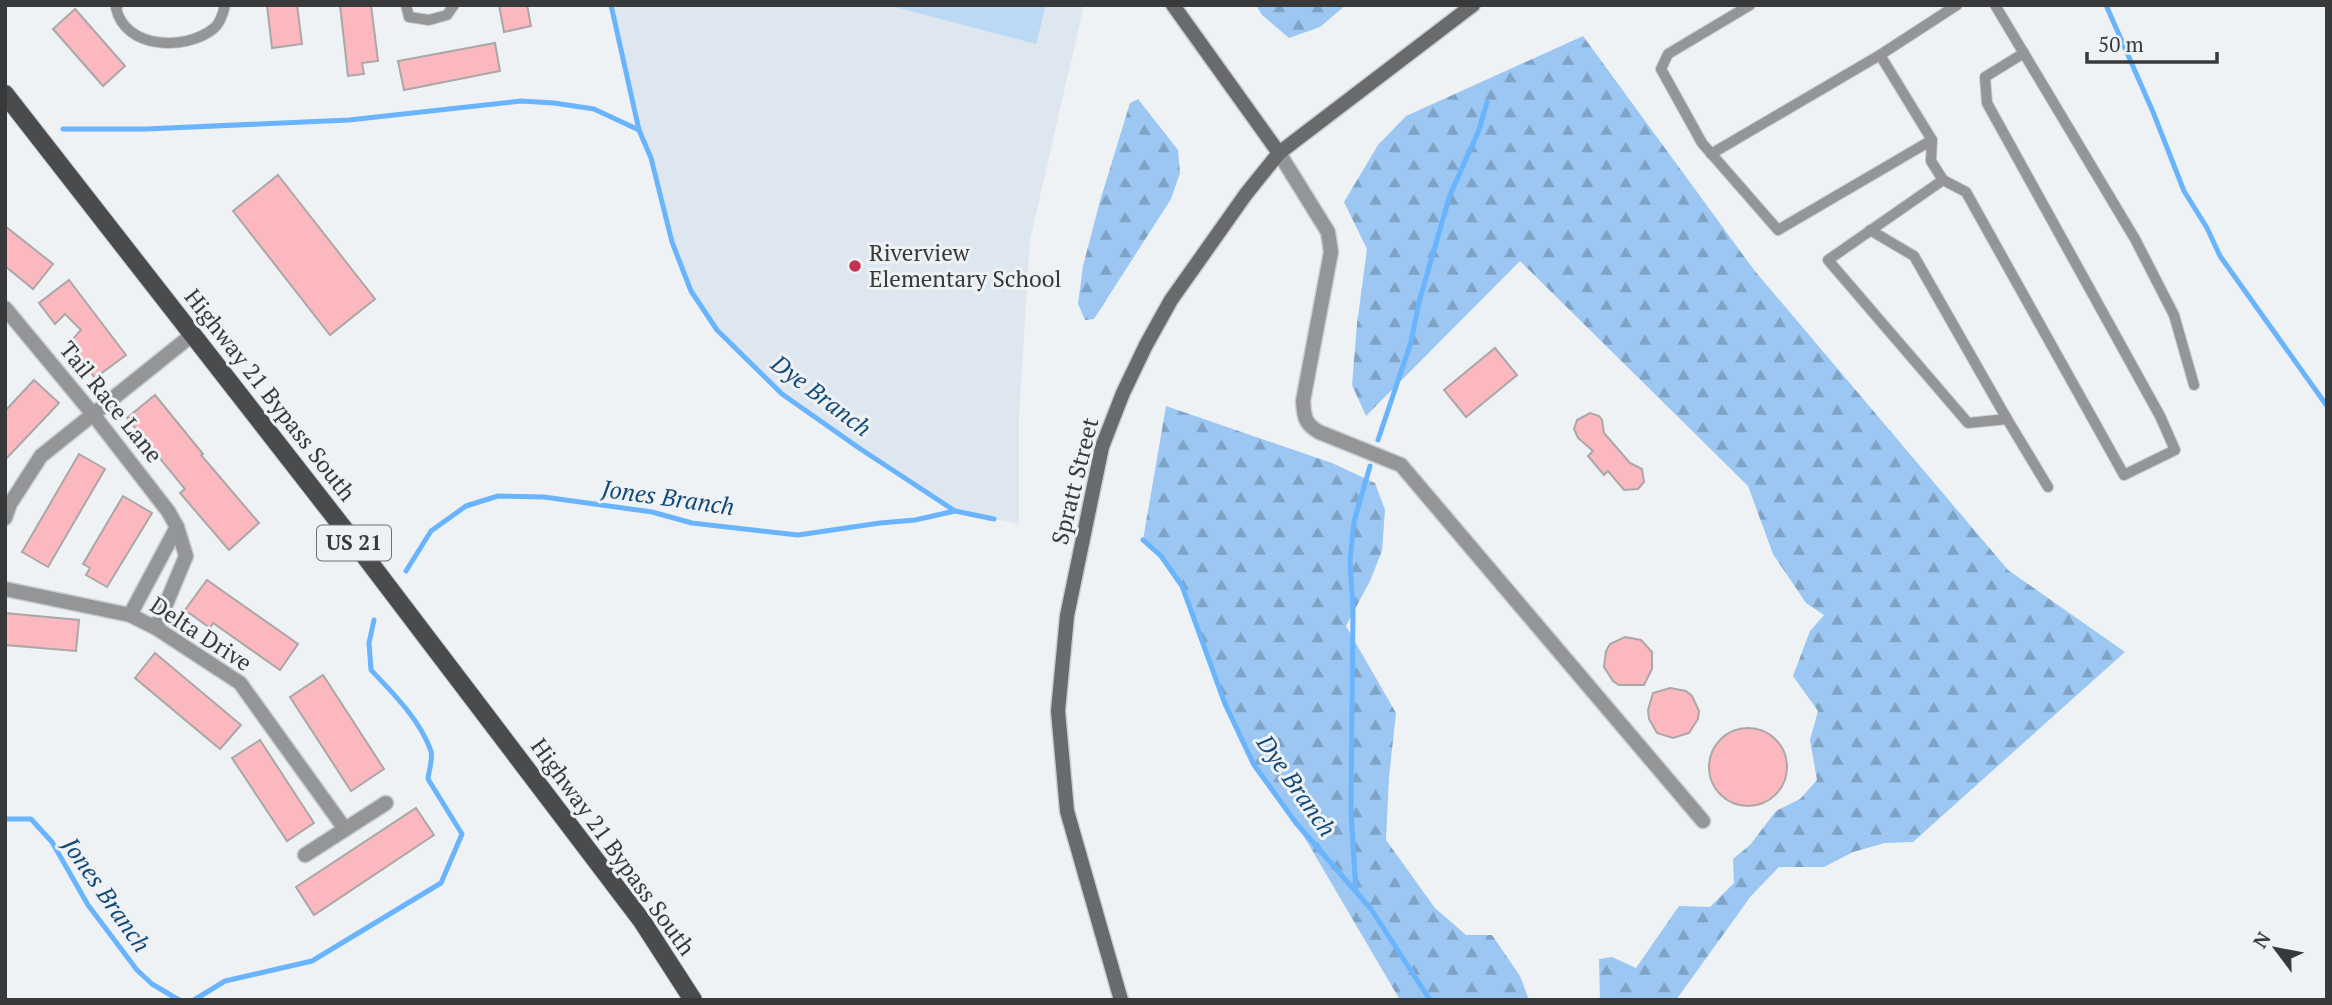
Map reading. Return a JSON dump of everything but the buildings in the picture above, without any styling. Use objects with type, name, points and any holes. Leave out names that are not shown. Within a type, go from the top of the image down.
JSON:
[{"type":"main road","points":[[1173,5],[1279,153]]},
{"type":"main road","name":"Spratt Street","points":[[1121,1000],[1067,811],[1058,711],[1067,615],[1102,447],[1123,393],[1171,300],[1246,194],[1279,153],[1473,5]]},
{"type":"main road","name":"Highway 21 Bypass South","points":[[5,94],[348,534],[642,921],[693,1000]]},
{"type":"street","points":[[1279,153],[1328,232],[1331,252],[1303,401],[1304,418],[1310,427],[1319,432],[1401,465],[1703,821]]},
{"type":"street","name":"Tail Race Lane","points":[[5,308],[92,413],[168,511],[177,527],[186,556],[156,628]]},
{"type":"street","points":[[5,518],[10,504],[41,456],[192,335]]},
{"type":"street","points":[[130,615],[177,527]]},
{"type":"street","name":"Delta Drive","points":[[5,589],[130,615],[156,628],[240,683],[345,829]]},
{"type":"street","points":[[306,855],[386,803]]},
{"type":"lane","points":[[118,5],[118,17],[125,27],[141,38],[162,43],[187,41],[213,29],[220,21],[225,5]]},
{"type":"lane","points":[[406,5],[409,17],[429,20],[447,15],[454,5]]},
{"type":"lane","points":[[1750,5],[1668,54],[1661,69],[1702,144],[1778,230],[1932,140]]},
{"type":"lane","points":[[1711,154],[1880,55],[1957,5]]},
{"type":"lane","points":[[1995,5],[2136,239],[2158,281],[2174,315],[2194,385]]},
{"type":"lane","points":[[1880,55],[1932,140],[1931,161],[1943,180],[1966,192],[2124,475],[2175,450],[2160,416],[1987,103],[1985,77],[2024,53]]},
{"type":"lane","points":[[1943,180],[1828,260],[1968,423],[2007,419]]},
{"type":"lane","points":[[1870,230],[1914,256],[2048,487]]},
{"type":"shaded area","name":"Riverview Elementary School","points":[[611,5],[1084,5],[1030,240],[1019,416],[1019,524],[955,511],[782,394],[717,330],[691,291],[672,242],[651,158],[639,130]]},
{"type":"shaded area","points":[[887,5],[1046,5],[1036,44]]},
{"type":"green space","points":[[1256,5],[1346,5],[1320,27],[1289,38],[1262,15]]},
{"type":"green space","points":[[1583,36],[1754,270],[2008,570],[2125,652],[1913,842],[1885,843],[1853,852],[1824,867],[1779,867],[1751,896],[1676,1000],[1600,1000],[1599,959],[1612,957],[1636,968],[1679,906],[1710,907],[1734,883],[1733,859],[1750,845],[1776,811],[1800,799],[1817,780],[1810,740],[1818,711],[1793,676],[1810,631],[1824,615],[1806,603],[1773,554],[1748,486],[1520,261],[1366,416],[1352,385],[1367,249],[1344,202],[1378,145],[1406,116]]},
{"type":"green space","points":[[1138,99],[1178,150],[1180,173],[1171,199],[1094,319],[1085,320],[1078,304],[1083,266],[1130,103]]},
{"type":"green space","points":[[1166,406],[1332,463],[1375,483],[1385,510],[1382,551],[1370,581],[1346,626],[1396,713],[1386,840],[1435,908],[1466,935],[1492,935],[1520,976],[1529,1000],[1400,1000],[1296,823],[1254,765],[1225,704],[1182,586],[1161,556],[1143,540]]},
{"type":"waterway","name":"Dye Branch","points":[[611,5],[639,130],[651,158],[672,242],[691,291],[717,330],[782,394],[859,448],[955,511],[994,519]]},
{"type":"waterway","points":[[2106,5],[2184,191],[2207,228],[2220,256],[2327,406]]},
{"type":"waterway","points":[[63,129],[146,129],[349,120],[521,101],[594,109],[639,130]]},
{"type":"waterway","points":[[1378,440],[1411,342],[1419,302],[1450,195],[1479,130],[1487,102]]},
{"type":"waterway","points":[[1356,891],[1351,813],[1353,609],[1350,561],[1354,522],[1370,466]]},
{"type":"waterway","name":"Jones Branch","points":[[406,571],[431,531],[466,506],[498,496],[544,497],[652,512],[692,523],[798,535],[915,520],[955,511]]},
{"type":"waterway","name":"Dye Branch","points":[[1143,540],[1161,556],[1182,586],[1225,704],[1254,765],[1296,823],[1371,909],[1430,1000]]},
{"type":"waterway","name":"Jones Branch","points":[[194,1000],[225,981],[312,961],[441,883],[462,834],[428,779],[431,751],[420,728],[371,670],[369,643],[374,620]]},
{"type":"waterway","name":"Jones Branch","points":[[5,819],[31,819],[52,842],[88,905],[137,970],[152,984],[179,1000]]},
{"type":"place","name":"Riverview Elementary School","points":[[855,266]]}]
